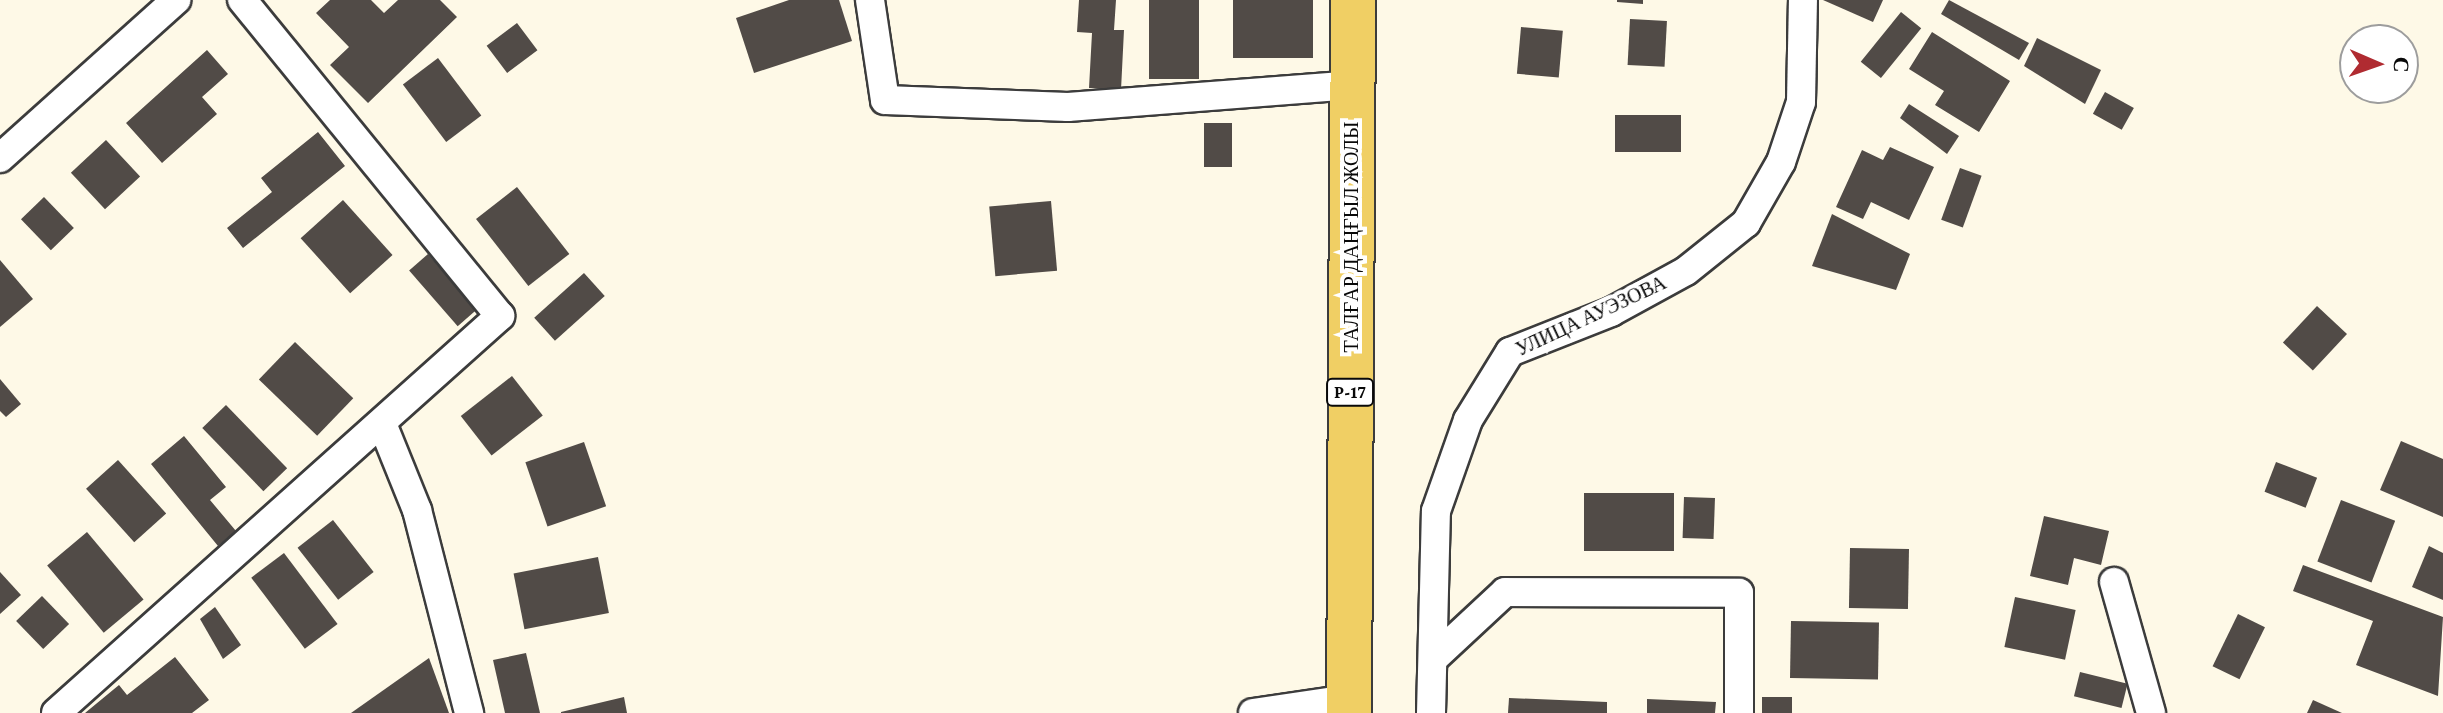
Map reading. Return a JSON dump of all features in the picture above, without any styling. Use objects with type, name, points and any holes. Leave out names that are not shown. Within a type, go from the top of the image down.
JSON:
[{"type":"main road","name":"ТАЛҒАР ДАҢҒЫЛ ЖОЛЫ","points":[[1349,706],[1353,0]]},
{"type":"street","points":[[0,158],[176,0]]},
{"type":"street","points":[[56,713],[383,426],[500,316],[242,0]]},
{"type":"street","points":[[870,0],[885,100],[1068,107],[1352,85]]},
{"type":"street","name":"УЛИЦА АУЭЗОВА","points":[[1431,713],[1436,511],[1468,420],[1510,352],[1611,312],[1686,271],[1746,223],[1781,162],[1801,102],[1803,0]]},
{"type":"street","points":[[383,426],[417,510],[469,713]]},
{"type":"street","points":[[2114,582],[2151,713]]},
{"type":"street","points":[[1433,659],[1505,592],[1739,593],[1739,713]]},
{"type":"street","points":[[1253,713],[1349,706]]},
{"type":"building","points":[[330,0],[371,0],[384,13],[398,0],[440,0],[457,17],[368,103],[330,65],[349,47],[316,13]]},
{"type":"building","points":[[789,0],[839,0],[852,41],[754,73],[736,18]]},
{"type":"building","points":[[1079,0],[1116,0],[1114,30],[1124,30],[1121,90],[1089,88],[1092,33],[1077,32]]},
{"type":"building","points":[[1149,0],[1199,0],[1199,79],[1149,79]]},
{"type":"building","points":[[1233,0],[1313,0],[1313,58],[1233,58]]},
{"type":"building","points":[[1643,0],[1643,4],[1617,2]]},
{"type":"building","points":[[1823,0],[1883,0],[1873,22]]},
{"type":"building","points":[[1949,0],[2029,43],[2019,60],[1941,14]]},
{"type":"building","points":[[1901,12],[1921,28],[1881,78],[1861,62]]},
{"type":"building","points":[[1630,19],[1667,21],[1665,67],[1628,65]]},
{"type":"building","points":[[517,23],[537,50],[507,73],[487,46]]},
{"type":"building","points":[[1521,27],[1563,31],[1559,77],[1517,74]]},
{"type":"building","points":[[1932,32],[2010,81],[1979,132],[1935,105],[1944,91],[1909,69]]},
{"type":"building","points":[[2037,38],[2101,70],[2085,104],[2024,66]]},
{"type":"building","points":[[207,50],[228,74],[202,97],[217,114],[162,163],[126,123]]},
{"type":"building","points":[[438,58],[481,116],[446,142],[403,84]]},
{"type":"building","points":[[2105,92],[2134,108],[2122,130],[2093,114]]},
{"type":"building","points":[[1909,104],[1959,136],[1947,154],[1900,118]]},
{"type":"building","points":[[1615,115],[1681,115],[1681,152],[1615,152]]},
{"type":"building","points":[[1204,123],[1232,123],[1232,167],[1204,167]]},
{"type":"building","points":[[318,132],[345,166],[243,248],[227,228],[272,192],[261,178]]},
{"type":"building","points":[[106,140],[140,177],[105,209],[71,173]]},
{"type":"building","points":[[1890,147],[1934,167],[1909,220],[1871,202],[1863,219],[1836,207],[1862,150],[1883,160]]},
{"type":"building","points":[[1960,168],[1982,176],[1963,228],[1941,220]]},
{"type":"building","points":[[517,187],[569,254],[528,286],[476,219]]},
{"type":"building","points":[[44,197],[74,228],[51,250],[21,219]]},
{"type":"building","points":[[343,200],[393,255],[350,293],[301,238]]},
{"type":"building","points":[[1051,201],[1057,271],[995,276],[989,206]]},
{"type":"building","points":[[1832,214],[1910,254],[1896,290],[1812,266]]},
{"type":"building","points":[[428,254],[477,310],[458,326],[409,270]]},
{"type":"building","points":[[0,260],[33,299],[0,327]]},
{"type":"building","points":[[584,273],[605,296],[555,341],[534,318]]},
{"type":"building","points":[[2317,306],[2347,334],[2313,371],[2283,343]]},
{"type":"building","points":[[295,342],[353,398],[317,436],[259,379]]},
{"type":"building","points":[[512,376],[543,415],[492,455],[461,416]]},
{"type":"building","points":[[0,379],[21,404],[6,417],[0,411]]},
{"type":"building","points":[[226,405],[287,468],[263,491],[202,428]]},
{"type":"building","points":[[184,436],[226,487],[210,500],[236,531],[218,546],[151,464]]},
{"type":"building","points":[[2401,441],[2443,459],[2443,517],[2380,490]]},
{"type":"building","points":[[584,442],[606,506],[548,526],[525,462]]},
{"type":"building","points":[[118,460],[166,514],[134,542],[86,489]]},
{"type":"building","points":[[2276,462],[2317,478],[2306,508],[2265,492]]},
{"type":"building","points":[[1584,493],[1674,493],[1674,551],[1584,551]]},
{"type":"building","points":[[1684,497],[1715,498],[1714,539],[1683,538]]},
{"type":"building","points":[[2341,500],[2395,521],[2371,582],[2317,562]]},
{"type":"building","points":[[2044,516],[2109,531],[2101,565],[2074,558],[2068,585],[2030,576]]},
{"type":"building","points":[[333,520],[374,572],[338,600],[298,548]]},
{"type":"building","points":[[87,532],[144,599],[104,633],[47,565]]},
{"type":"building","points":[[2429,546],[2443,553],[2443,600],[2412,587]]},
{"type":"building","points":[[1850,548],[1909,549],[1908,609],[1849,608]]},
{"type":"building","points":[[284,553],[338,624],[305,649],[251,578]]},
{"type":"building","points":[[598,557],[609,613],[524,629],[514,573]]},
{"type":"building","points":[[2303,565],[2443,617],[2438,696],[2356,665],[2373,621],[2293,591]]},
{"type":"building","points":[[0,572],[21,595],[0,614]]},
{"type":"building","points":[[42,596],[69,624],[43,649],[16,621]]},
{"type":"building","points":[[2015,597],[2076,610],[2065,660],[2004,647]]},
{"type":"building","points":[[215,607],[241,645],[223,659],[200,619]]},
{"type":"building","points":[[2238,614],[2265,627],[2240,679],[2213,666]]},
{"type":"building","points":[[1791,621],[1879,623],[1878,680],[1790,678]]},
{"type":"building","points":[[526,653],[540,713],[505,713],[493,660]]},
{"type":"building","points":[[175,657],[209,700],[192,713],[85,713],[119,685],[127,695]]},
{"type":"building","points":[[429,658],[449,713],[351,713]]},
{"type":"building","points":[[2080,672],[2128,684],[2121,708],[2074,696]]},
{"type":"building","points":[[624,697],[627,713],[561,713],[561,712]]},
{"type":"building","points":[[1762,697],[1792,697],[1792,713],[1762,713]]},
{"type":"building","points":[[1509,698],[1607,702],[1607,713],[1508,713]]},
{"type":"building","points":[[1647,699],[1716,702],[1715,713],[1647,713]]},
{"type":"building","points":[[2313,700],[2342,713],[2307,713]]}]
